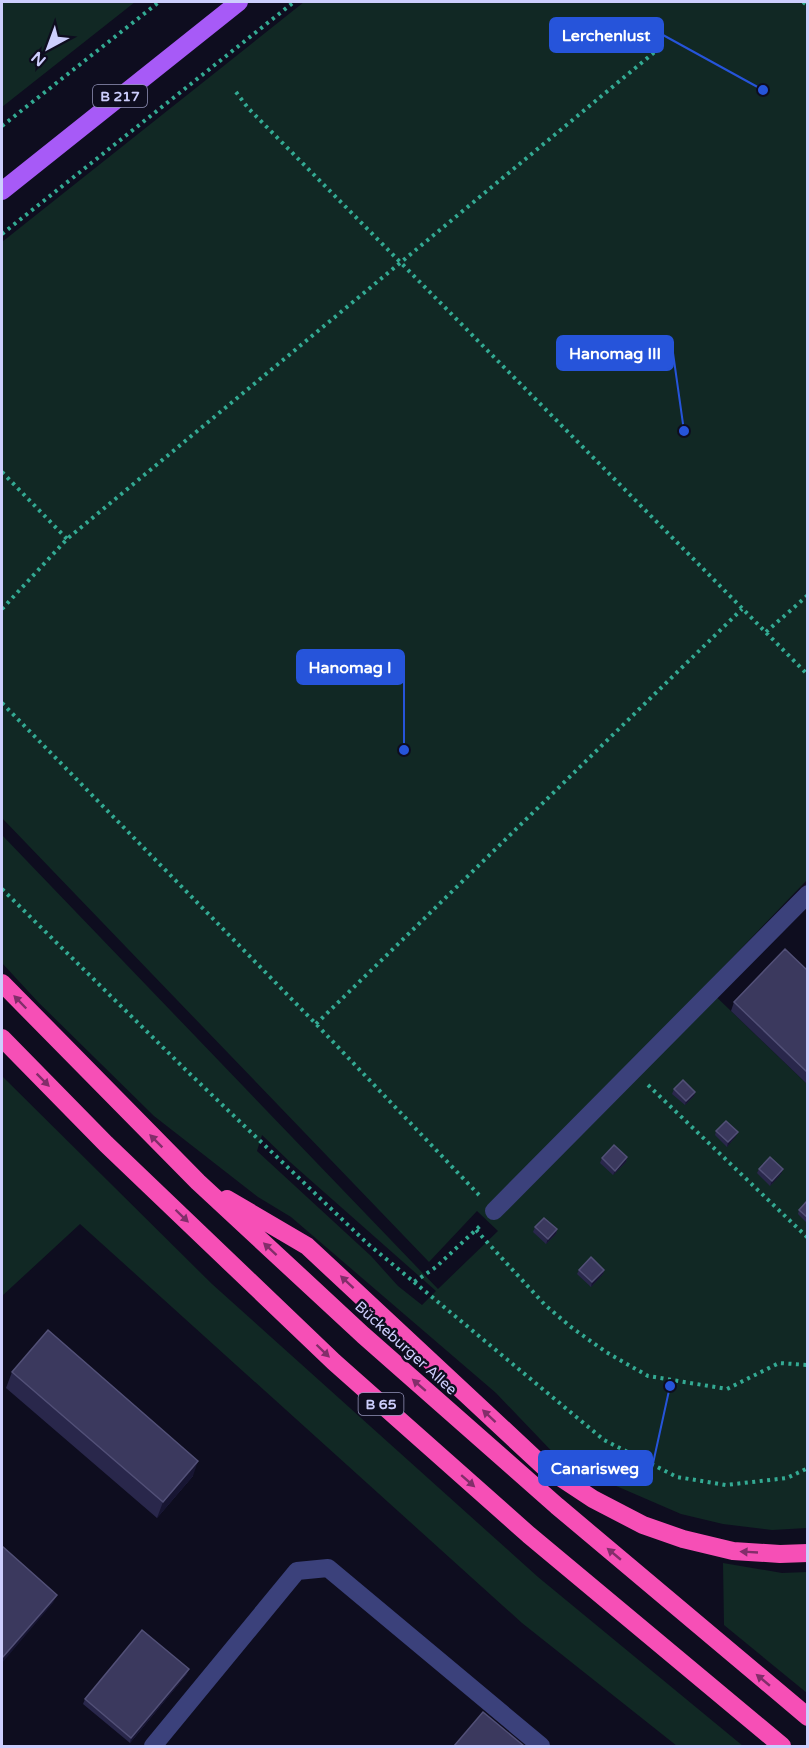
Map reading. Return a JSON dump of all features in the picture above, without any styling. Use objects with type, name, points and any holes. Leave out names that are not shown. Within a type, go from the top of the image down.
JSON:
[{"type":"highway","name":"Bückeburger Allee","points":[[2,983],[198,1182],[363,1335],[522,1475],[807,1717]]},
{"type":"highway","name":"B 65","points":[[2,1038],[106,1144],[334,1362],[529,1534],[782,1746]]},
{"type":"highway","points":[[198,1182],[307,1246],[543,1466],[593,1498],[644,1525],[683,1539],[733,1551],[807,1553]]},
{"type":"main road","name":"B 217","points":[[2,191],[239,2]]},
{"type":"lane","points":[[494,1211],[807,894]]},
{"type":"lane","points":[[153,1746],[297,1571],[328,1568],[541,1746]]},
{"type":"path","points":[[2,126],[159,2]]},
{"type":"path","points":[[2,234],[294,2]]},
{"type":"path","points":[[803,2],[807,6]]},
{"type":"path","points":[[2,609],[67,539],[657,50]]},
{"type":"path","points":[[236,92],[248,108],[807,675]]},
{"type":"path","points":[[2,472],[67,539]]},
{"type":"path","points":[[766,632],[807,595]]},
{"type":"path","points":[[316,1024],[742,609]]},
{"type":"path","points":[[2,703],[316,1024],[494,1211],[436,1267],[414,1282]]},
{"type":"path","points":[[2,889],[190,1074],[368,1244],[604,1440],[677,1477],[726,1485],[787,1478],[807,1468]]},
{"type":"path","points":[[633,1071],[807,1238]]},
{"type":"path","points":[[476,1230],[545,1305],[606,1352],[648,1376],[727,1389],[779,1363],[807,1365]]},
{"type":"green space","points":[[2,2],[135,2],[2,107]]},
{"type":"green space","points":[[304,2],[807,2],[807,880],[705,986],[807,1084],[807,1528],[772,1530],[723,1524],[681,1514],[563,1463],[496,1393],[291,1217],[258,1197],[154,1116],[39,1003],[2,963],[2,835],[438,1289],[498,1231],[477,1211],[429,1262],[2,818],[2,242]],"holes":[[[262,1135],[436,1291],[422,1305],[398,1286],[371,1256],[257,1151]]]},
{"type":"green space","points":[[2,1076],[212,1284],[538,1577],[743,1746],[677,1746],[522,1623],[80,1224],[2,1296]]},
{"type":"green space","points":[[723,1563],[782,1573],[807,1572],[807,1693],[724,1625]]},
{"type":"building","points":[[785,949],[807,970],[807,1072],[734,1002]]},
{"type":"building","points":[[683,1080],[695,1092],[686,1101],[674,1089]]},
{"type":"building","points":[[726,1121],[738,1132],[728,1142],[716,1131]]},
{"type":"building","points":[[614,1145],[627,1157],[615,1171],[602,1158]]},
{"type":"building","points":[[770,1157],[783,1169],[772,1181],[759,1169]]},
{"type":"building","points":[[807,1201],[807,1217],[799,1210]]},
{"type":"building","points":[[544,1218],[557,1229],[548,1239],[535,1227]]},
{"type":"building","points":[[591,1257],[604,1270],[592,1282],[579,1270]]},
{"type":"building","points":[[48,1330],[198,1461],[163,1502],[12,1372]]},
{"type":"building","points":[[2,1546],[57,1595],[2,1658]]},
{"type":"building","points":[[142,1630],[189,1669],[131,1738],[85,1699]]},
{"type":"building","points":[[483,1712],[524,1746],[454,1746]]},
{"type":"place","name":"Lerchenlust","points":[[763,90]]},
{"type":"place","name":"Hanomag III","points":[[684,431]]},
{"type":"place","name":"Hanomag I","points":[[404,750]]},
{"type":"place","name":"Canarisweg","points":[[670,1386]]}]
